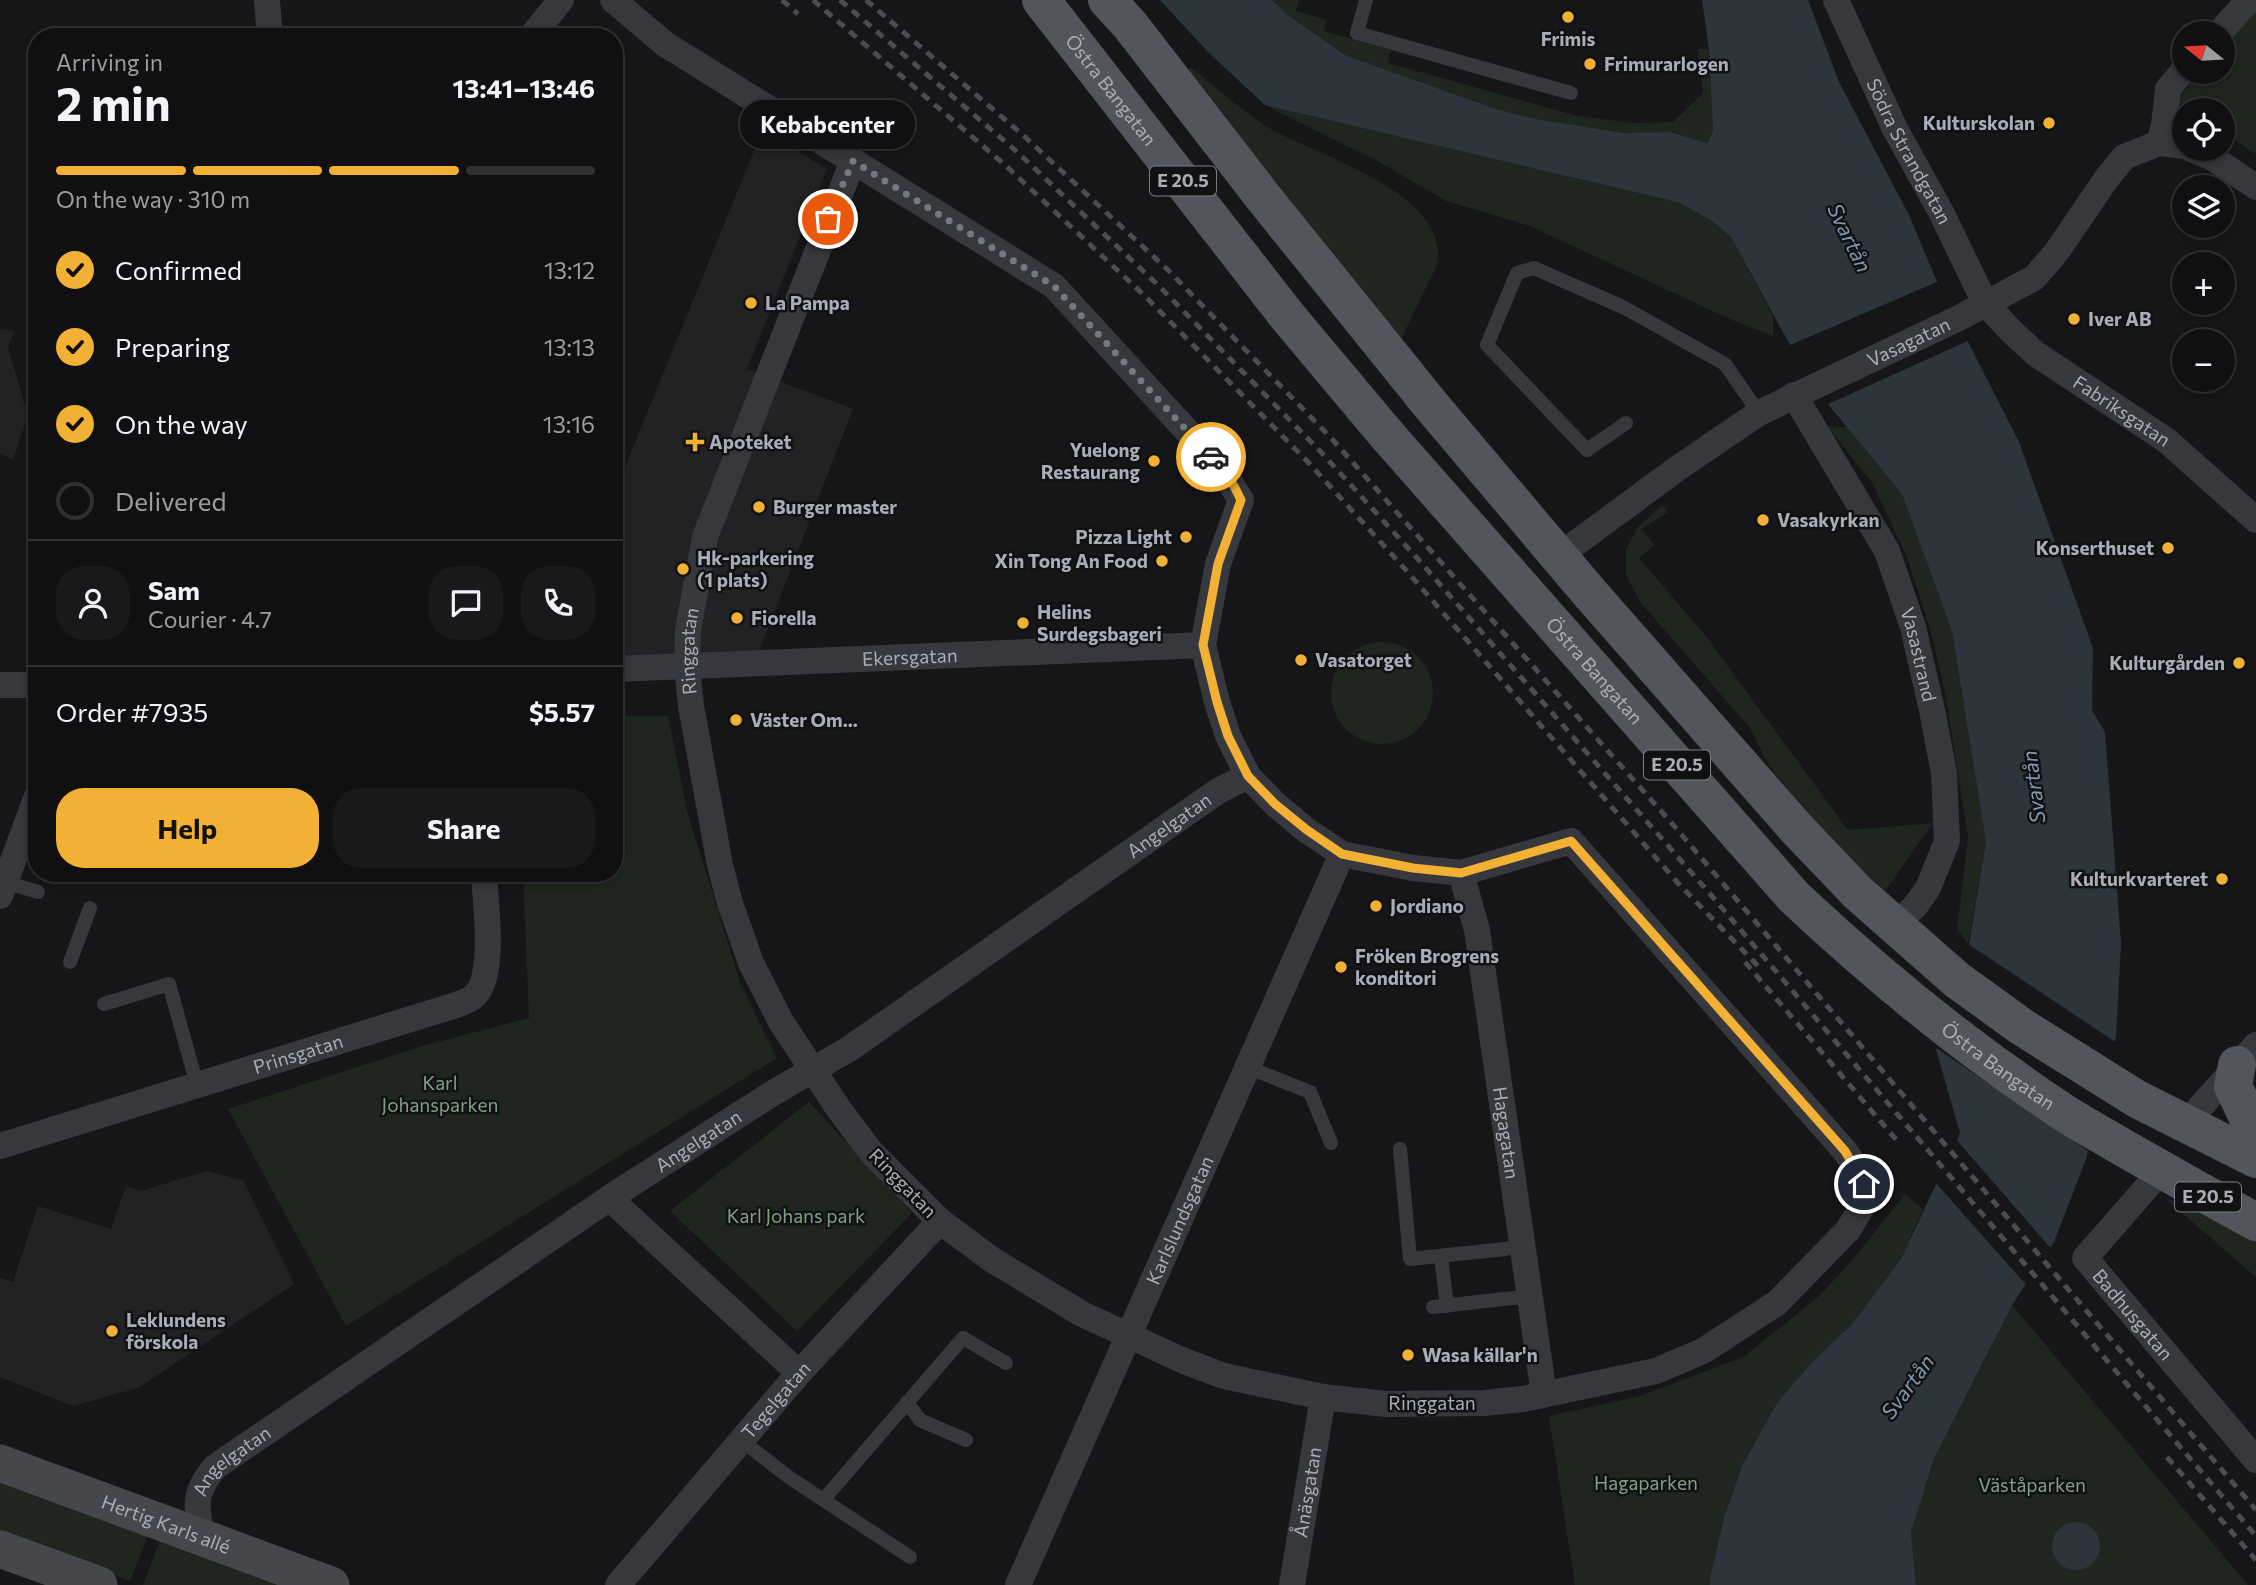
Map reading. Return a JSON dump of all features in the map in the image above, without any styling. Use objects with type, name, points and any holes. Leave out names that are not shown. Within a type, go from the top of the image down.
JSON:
[{"type":"main road","name":"Östra Bangatan","points":[[1041,0],[1288,317],[1405,455],[1794,897],[1838,939],[1942,1027],[2056,1108],[2256,1222]]},
{"type":"main road","name":"E 20.5","points":[[1107,0],[1430,404],[1796,828],[1857,892],[1957,980],[2022,1027],[2108,1082],[2184,1125],[2256,1159]]},
{"type":"main road","points":[[1522,586],[1560,555]]},
{"type":"main road","points":[[2246,1055],[2233,1086],[2247,1116],[2256,1128]]},
{"type":"main road","points":[[2162,1170],[2184,1125]]},
{"type":"main road","points":[[2162,1170],[2197,1156],[2248,1173],[2256,1170]]},
{"type":"main road","name":"Hertig Karls allé","points":[[0,1463],[331,1585]]},
{"type":"main road","points":[[0,1549],[99,1585]]},
{"type":"street","points":[[267,0],[269,28]]},
{"type":"street","points":[[538,28],[561,0]]},
{"type":"street","points":[[613,0],[665,44],[1054,286],[1220,467],[1241,500],[1218,564],[1203,645],[1228,736],[1248,776],[1296,822],[1342,854],[1413,868],[1461,873]]},
{"type":"street","name":"Södra Strandgatan","points":[[1836,0],[1895,129],[1941,212],[1985,303]]},
{"type":"street","points":[[2231,21],[2249,0]]},
{"type":"street","name":"Vasagatan","points":[[1560,555],[1678,468],[1759,413],[1959,318],[2035,278],[2124,158],[2171,145],[2164,125],[2168,89],[2172,84]]},
{"type":"street","name":"Ringgatan","points":[[853,161],[705,537],[688,630],[687,666],[691,706],[720,865],[751,963],[781,1021],[812,1071],[871,1152],[940,1221],[1041,1290],[1082,1314],[1184,1361],[1224,1376],[1323,1397],[1386,1404],[1470,1403],[1544,1395],[1656,1371],[1703,1351],[1777,1303],[1848,1230],[1863,1205],[1867,1193],[1864,1184],[1845,1151],[1571,841],[1461,873]]},
{"type":"street","points":[[2216,161],[2256,187]]},
{"type":"street","name":"Fabriksgatan","points":[[1985,303],[2036,354],[2166,440],[2252,506]]},
{"type":"street","name":"Vasastrand","points":[[1804,390],[1887,551],[1913,627],[1944,773],[1947,841],[1928,888],[1895,926]]},
{"type":"street","name":"Ekersgatan","points":[[623,669],[1203,645]]},
{"type":"street","points":[[0,685],[28,685]]},
{"type":"street","name":"Angelgatan","points":[[202,1537],[196,1504],[204,1480],[215,1467],[614,1195],[773,1093],[849,1049],[1218,791],[1248,776]]},
{"type":"street","points":[[3,889],[28,821]]},
{"type":"street","name":"Karlslundsgatan","points":[[1018,1585],[1342,854]]},
{"type":"street","name":"Hagagatan","points":[[1461,873],[1477,930],[1544,1395]]},
{"type":"street","name":"Prinsgatan","points":[[0,1146],[453,1006],[475,996],[484,980],[488,965],[484,882]]},
{"type":"street","points":[[2184,1125],[2246,1055]]},
{"type":"street","name":"Badhusgatan","points":[[2162,1170],[2085,1258],[2256,1460]]},
{"type":"street","points":[[614,1195],[620,1208],[799,1373]]},
{"type":"street","name":"Tegelgatan","points":[[618,1585],[799,1373],[940,1221]]},
{"type":"street","name":"Ånäsgatan","points":[[1292,1585],[1323,1397]]},
{"type":"lane","points":[[1366,0],[1357,33],[1571,93]]},
{"type":"lane","points":[[1626,423],[1587,450],[1487,345],[1517,273],[1534,268],[1623,307],[1725,364],[1759,413]]},
{"type":"lane","points":[[3,889],[38,892]]},
{"type":"lane","points":[[70,962],[90,908]]},
{"type":"lane","points":[[104,1004],[169,984],[197,1085]]},
{"type":"lane","points":[[1247,1067],[1310,1092],[1331,1143]]},
{"type":"lane","points":[[1400,1149],[1410,1259],[1522,1244]]},
{"type":"lane","points":[[1441,1256],[1440,1307],[1530,1296]]},
{"type":"lane","points":[[824,1499],[963,1338],[1006,1363]]},
{"type":"lane","points":[[907,1402],[920,1420],[967,1440]]},
{"type":"lane","points":[[742,1441],[910,1557]]},
{"type":"shaded area","points":[[763,129],[827,169],[747,369],[853,409],[758,654],[623,657],[623,472]]},
{"type":"shaded area","points":[[0,329],[14,331],[8,348],[28,415],[13,460],[0,453]]},
{"type":"shaded area","name":"Leklundens förskola","points":[[206,1171],[243,1180],[294,1284],[138,1388],[73,1406],[0,1377],[0,1278],[13,1282],[38,1206],[111,1229],[126,1186],[141,1191]]},
{"type":"green space","points":[[1272,0],[1299,0],[1296,11],[1327,20],[1324,31],[1391,50],[1388,63],[1578,116],[1633,123],[1673,122],[1703,93],[1698,49],[1709,49],[1713,132],[1707,143],[1670,132],[1624,133],[1502,111],[1347,56],[1289,16]]},
{"type":"green space","points":[[2256,8],[2256,154],[2235,140],[2235,98],[2179,98],[2191,84],[2235,84],[2235,33]]},
{"type":"green space","points":[[1191,67],[1260,122],[1374,179],[1400,195],[1421,214],[1434,235],[1438,262],[1398,346],[1182,73]]},
{"type":"green space","points":[[1265,105],[1677,202],[1711,220],[1731,237],[1773,316],[1773,336],[1732,320],[1530,226],[1446,201],[1376,160]]},
{"type":"green space","points":[[1827,426],[1847,427],[1902,494],[1952,631],[1986,842],[1968,944],[1957,929],[1968,837],[1945,692],[1931,632],[1907,557],[1873,484]]},
{"type":"green space","points":[[1662,505],[1668,512],[1642,529],[1654,545],[1639,558],[1705,635],[1848,830],[1933,823],[1885,891],[1835,846],[1796,800],[1768,764],[1750,728],[1641,603],[1626,575],[1626,549],[1638,527]]},
{"type":"green space","points":[[1382,642],[1402,646],[1418,657],[1429,673],[1433,693],[1429,713],[1418,729],[1402,740],[1382,744],[1362,740],[1346,729],[1335,713],[1331,693],[1335,673],[1346,657],[1362,646]]},
{"type":"green space","name":"Karl Johansparken","points":[[623,716],[668,716],[687,811],[741,985],[777,1058],[346,1326],[228,1109],[422,1046],[529,1018],[523,882],[623,882]]},
{"type":"green space","name":"Karl Johans park","points":[[809,1102],[912,1213],[797,1331],[670,1211]]},
{"type":"green space","name":"Hagaparken","points":[[1905,1194],[1923,1209],[1901,1259],[1853,1323],[1812,1362],[1777,1403],[1743,1464],[1725,1514],[1710,1585],[1575,1585],[1549,1416],[1640,1396],[1743,1357],[1819,1296],[1849,1264]]},
{"type":"green space","points":[[2166,1199],[2183,1203],[2256,1239],[2256,1277]]},
{"type":"green space","name":"Väståparken","points":[[2012,1305],[2248,1585],[1916,1585],[1911,1532],[1934,1459]]},
{"type":"green space","points":[[0,1479],[148,1535],[130,1581],[0,1532]]},
{"type":"green space","points":[[161,1538],[288,1585],[143,1585]]},
{"type":"water","name":"Svartån","points":[[1160,0],[1272,0],[1289,16],[1347,56],[1502,111],[1624,133],[1670,132],[1707,143],[1713,132],[1709,49],[1702,0],[1808,0],[1839,82],[1909,215],[1935,277],[2019,442],[2093,648],[2092,710],[2105,732],[2121,943],[2116,1036],[2086,1159],[2054,1242],[2012,1305],[1934,1459],[1911,1532],[1916,1585],[1710,1585],[1725,1514],[1743,1464],[1777,1403],[1812,1362],[1853,1323],[1901,1259],[1960,1133],[1936,1049],[1969,944],[1986,842],[1952,631],[1902,494],[1828,404],[1789,343],[1731,237],[1711,220],[1677,202],[1265,105],[1208,52]]},
{"type":"water","points":[[2076,1522],[2093,1529],[2100,1546],[2093,1563],[2076,1570],[2059,1563],[2052,1546],[2059,1529]]},
{"type":"pier","points":[[1939,281],[1970,340],[1826,405],[1788,346]]},
{"type":"pier","points":[[1968,944],[2117,1043],[2091,1153],[1935,1047]]},
{"type":"pier","points":[[1954,1137],[2053,1251],[2028,1287],[1935,1182]]},
{"type":"railway","points":[[782,0],[798,14]]},
{"type":"railway","points":[[813,0],[1005,165],[1145,296],[1308,462],[1405,569],[1677,882],[1758,966]]},
{"type":"railway","points":[[840,0],[1015,150],[1158,285],[1320,451],[1711,895],[2256,1536]]},
{"type":"railway","points":[[866,0],[1024,136],[1168,270],[1332,439],[1669,820],[2256,1510]]},
{"type":"railway","points":[[1745,962],[1899,1143]]},
{"type":"railway","points":[[2167,1457],[2256,1560]]},
{"type":"way so far","points":[[828,219],[853,161],[1054,286],[1211,457]]},
{"type":"place","name":"Frimis","points":[[1568,17]]},
{"type":"place","name":"Frimurarlogen","points":[[1590,64]]},
{"type":"place","name":"Kulturskolan","points":[[2049,123]]},
{"type":"place","name":"Kebabcenter","points":[[828,219]]},
{"type":"place","name":"La Pampa","points":[[751,303]]},
{"type":"place","name":"Iver AB","points":[[2074,319]]},
{"type":"place","name":"Apoteket","points":[[695,442]]},
{"type":"place","name":"Yuelong Restaurang","points":[[1154,461]]},
{"type":"place","name":"Burger master","points":[[759,507]]},
{"type":"place","name":"Vasakyrkan","points":[[1763,520]]},
{"type":"place","name":"Pizza Light","points":[[1186,537]]},
{"type":"place","name":"Konserthuset","points":[[2168,548]]},
{"type":"place","name":"Xin Tong An Food","points":[[1162,561]]},
{"type":"place","name":"Hk-parkering (1 plats)","points":[[683,569]]},
{"type":"place","name":"Fiorella","points":[[737,618]]},
{"type":"place","name":"Helins Surdegsbageri","points":[[1023,623]]},
{"type":"place","name":"Vasatorget","points":[[1301,660]]},
{"type":"place","name":"Kulturgården","points":[[2239,663]]},
{"type":"place","name":"Väster Om...","points":[[736,720]]},
{"type":"place","name":"Kulturkvarteret","points":[[2222,879]]},
{"type":"place","name":"Jordiano","points":[[1376,906]]},
{"type":"place","name":"Fröken Brogrens konditori","points":[[1341,967]]},
{"type":"place","name":"Leklundens förskola","points":[[112,1331]]},
{"type":"place","name":"Wasa källar'n","points":[[1408,1355]]},
{"type":"route","points":[[1211,457],[1234,486],[1241,500],[1218,564],[1203,645],[1228,736],[1248,776],[1275,804],[1307,830],[1342,854],[1369,860],[1461,873],[1571,841],[1845,1151],[1864,1184]]}]
